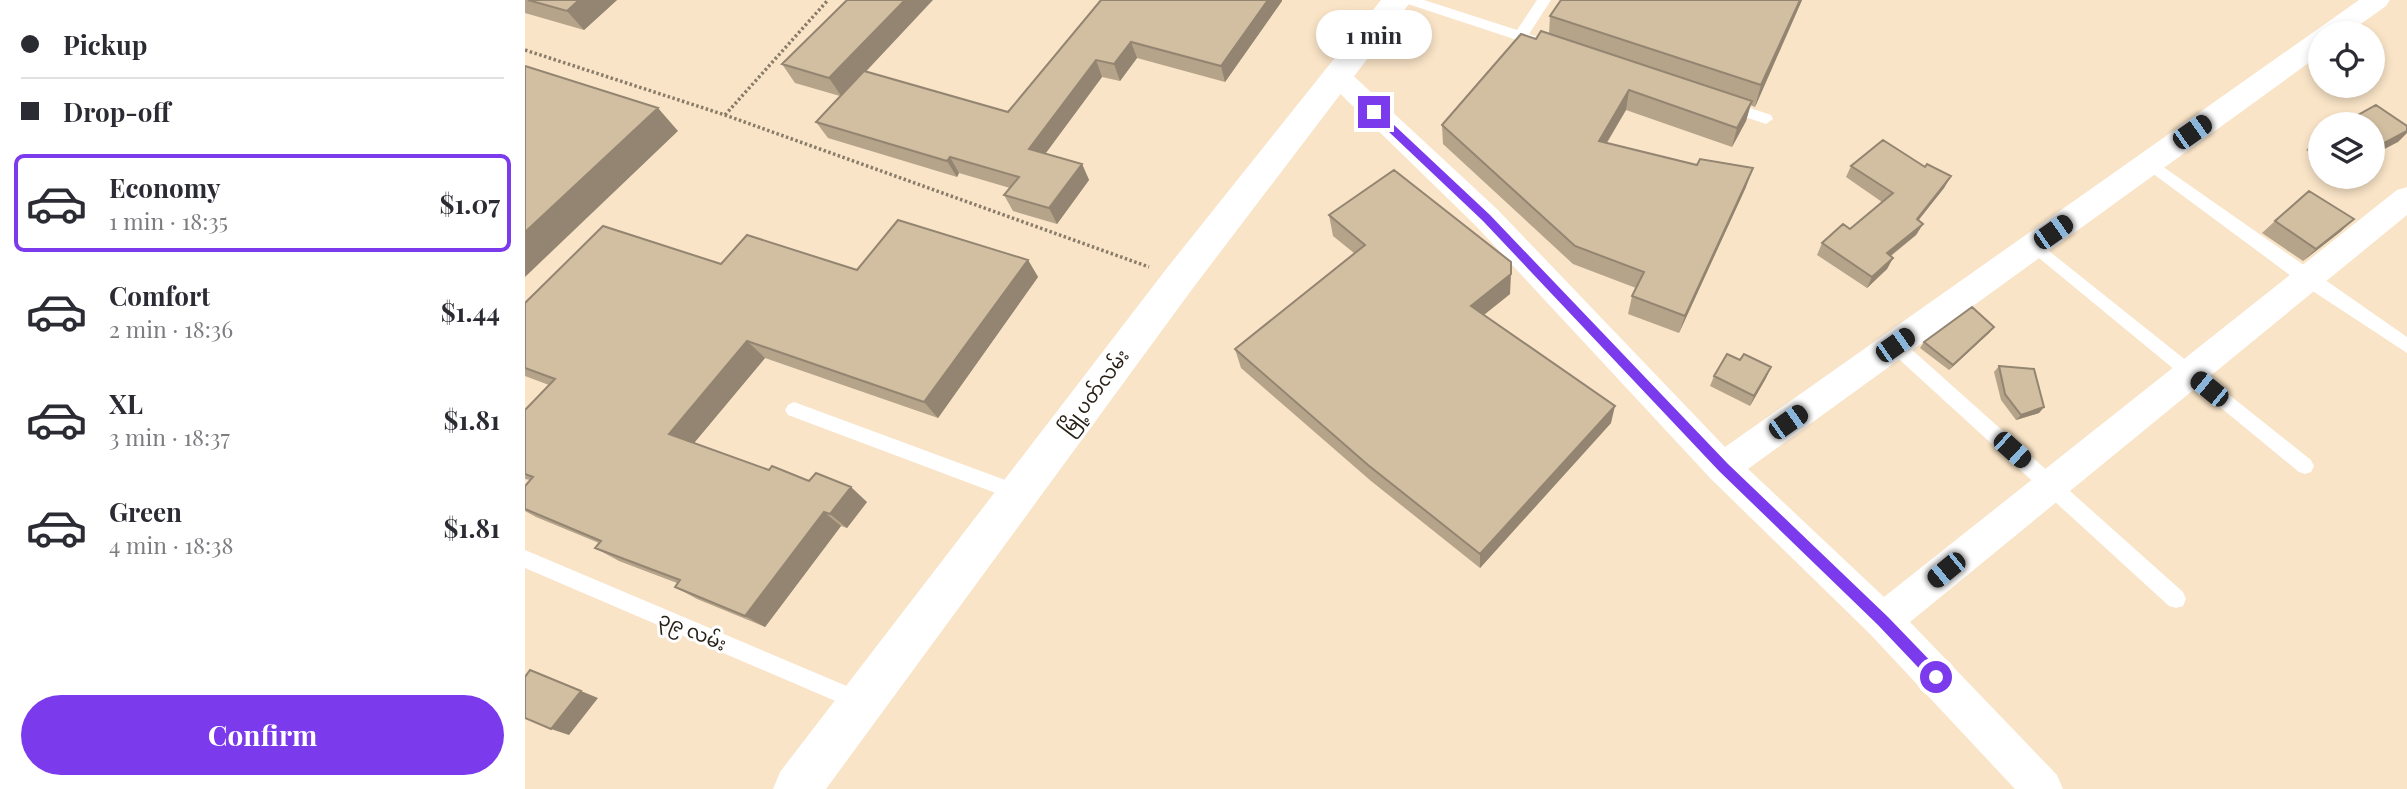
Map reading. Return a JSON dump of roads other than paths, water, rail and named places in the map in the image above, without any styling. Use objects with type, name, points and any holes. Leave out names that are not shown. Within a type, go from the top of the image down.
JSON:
[{"type":"main road","name":"မြို့ပတ်လမ်း","points":[[797,789],[1180,278],[1397,0]]},
{"type":"street","points":[[2347,21],[2377,0]]},
{"type":"street","points":[[1723,468],[2308,49]]},
{"type":"street","points":[[1336,76],[1487,218],[1723,468],[1883,621],[2043,789]]},
{"type":"street","points":[[1883,621],[2407,198]]},
{"type":"lane","points":[[1410,0],[1559,50]]},
{"type":"lane","points":[[1520,37],[1544,0]]},
{"type":"lane","points":[[1714,102],[1766,119]]},
{"type":"lane","points":[[2149,163],[2308,279],[2407,346]]},
{"type":"lane","points":[[2034,245],[2305,466]]},
{"type":"lane","points":[[1895,345],[2176,599]]},
{"type":"lane","points":[[794,410],[1017,494]]},
{"type":"lane","name":"၃၉ လမ်း","points":[[525,559],[861,702]]}]
